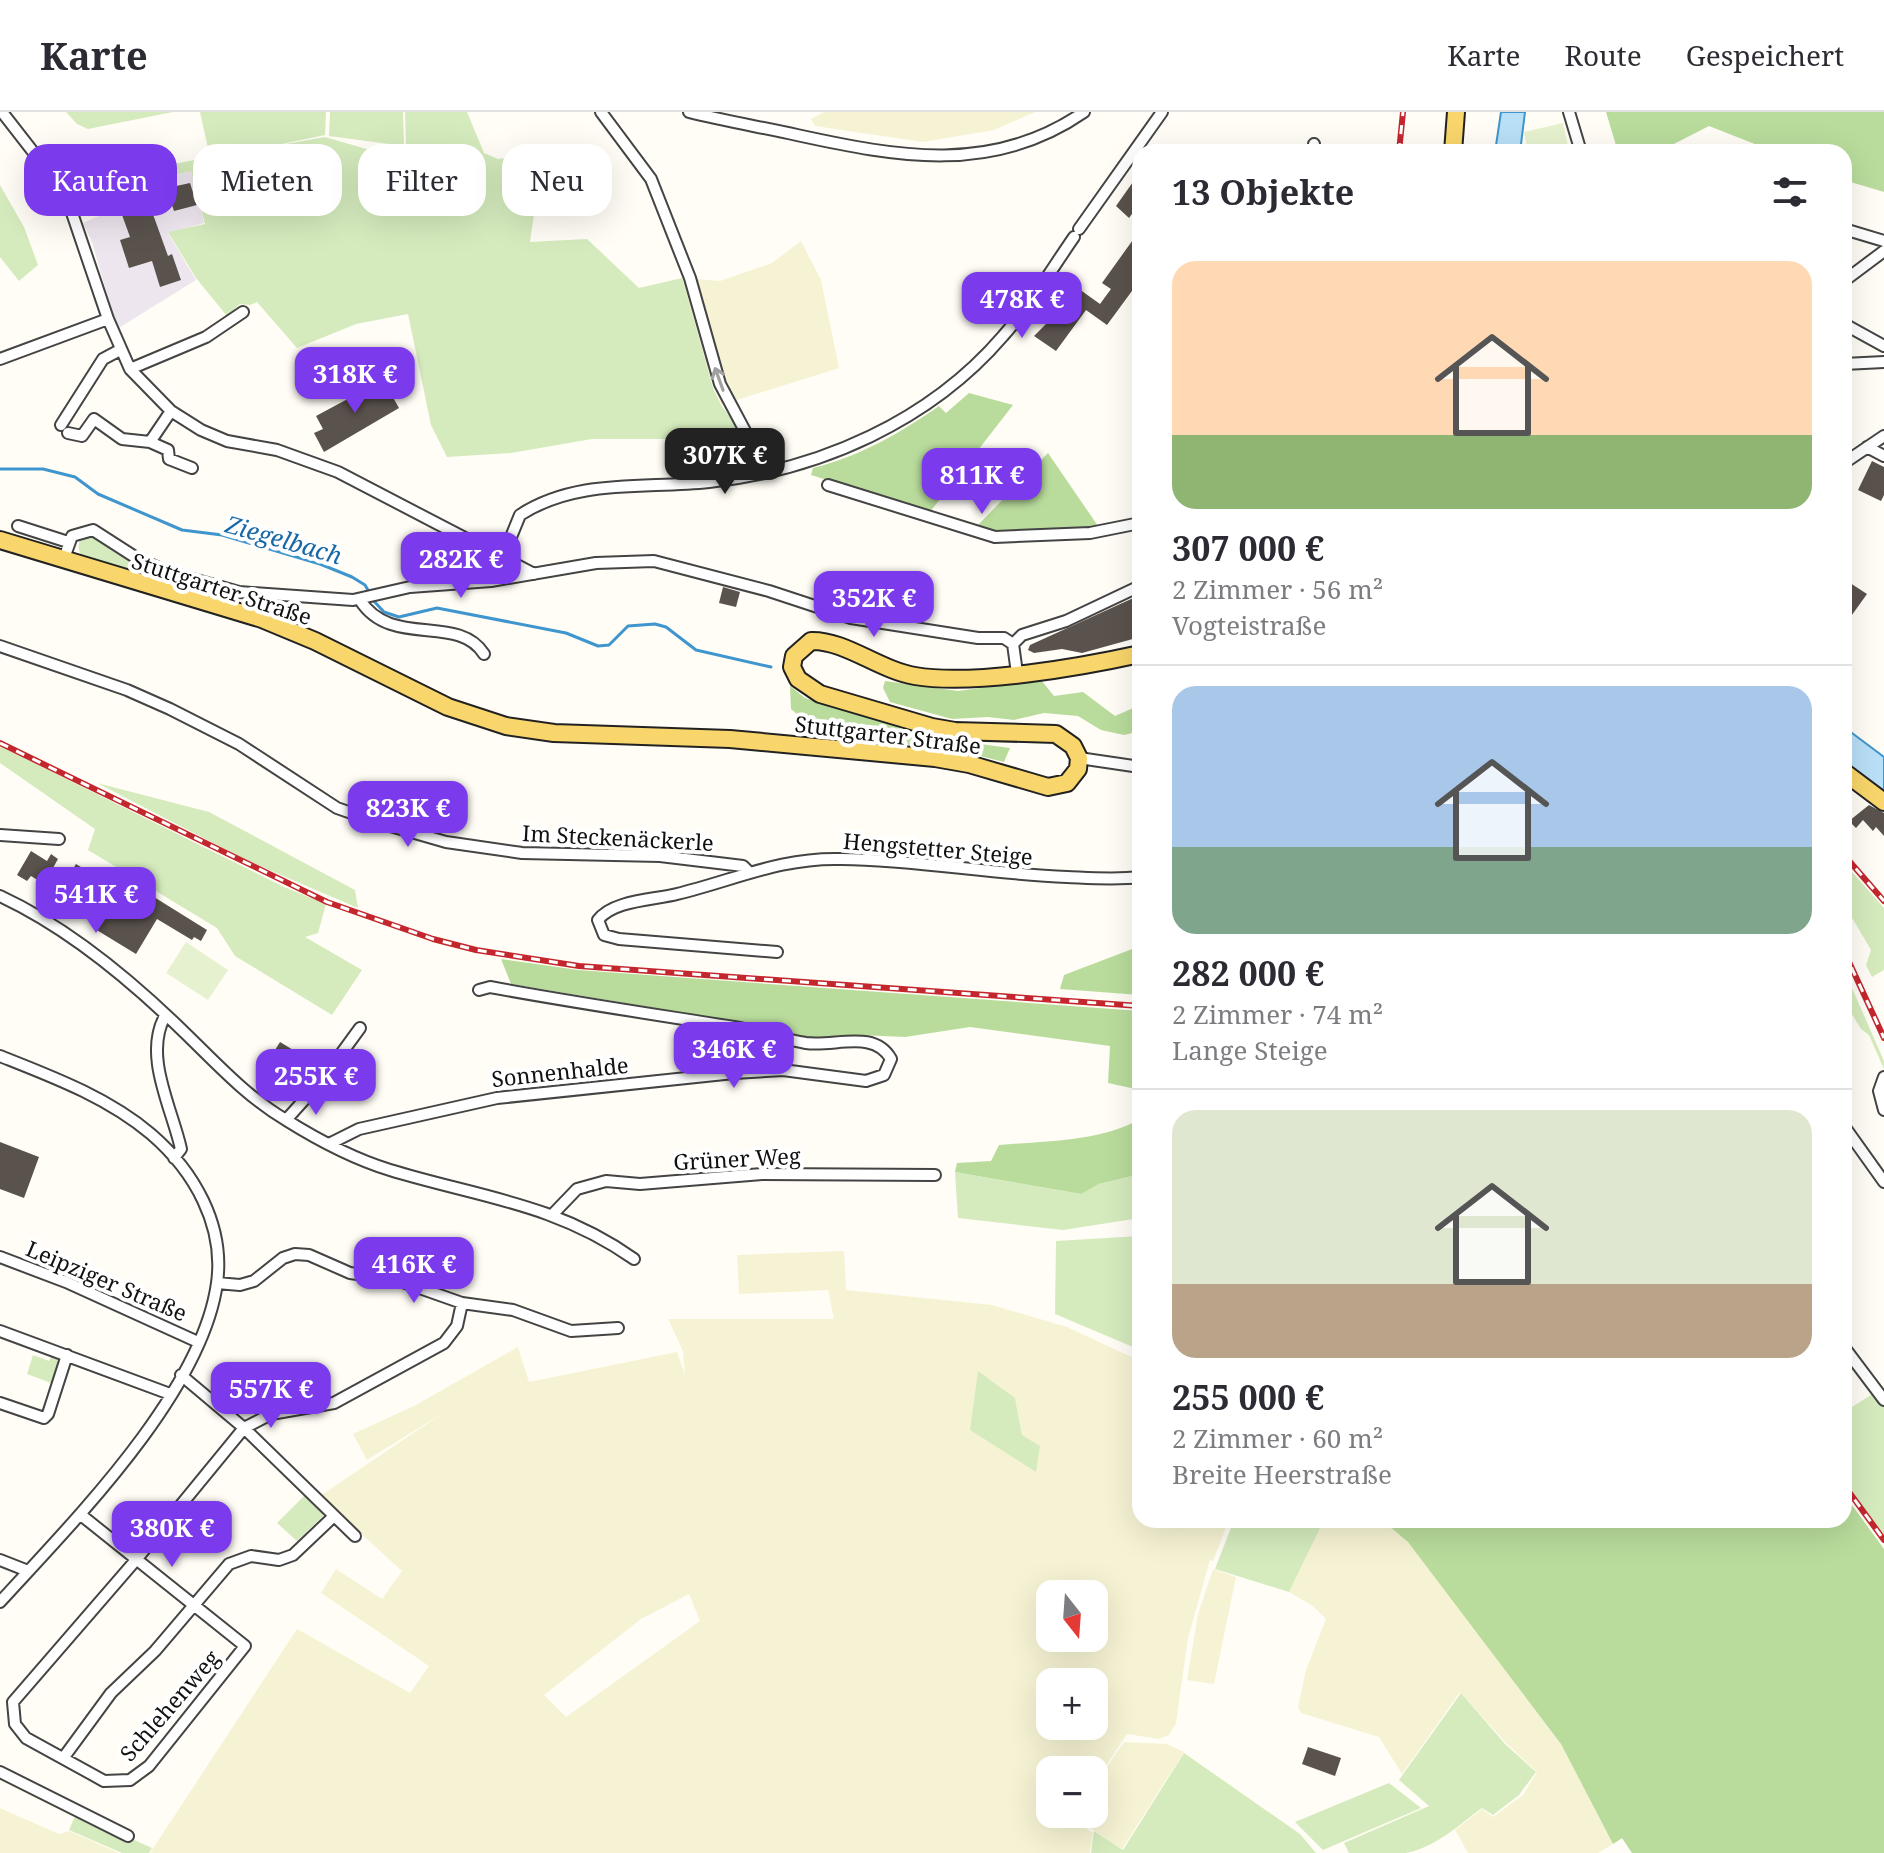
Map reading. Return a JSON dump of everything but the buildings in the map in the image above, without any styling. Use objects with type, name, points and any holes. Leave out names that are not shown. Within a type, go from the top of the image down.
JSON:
[{"type":"main road","points":[[1454,144],[1456,112]]},
{"type":"main road","name":"Stuttgarter Straße","points":[[0,540],[262,619],[315,641],[448,707],[506,726],[554,733],[730,739],[935,758],[969,764],[1048,787],[1067,783],[1074,777],[1079,758],[1068,740],[1056,734],[955,731],[842,701],[803,685],[792,667],[797,650],[817,641],[830,642],[875,664],[916,676],[975,678],[1132,655]]},
{"type":"main road","points":[[1852,778],[1884,802]]},
{"type":"street","points":[[2,112],[48,171],[71,210],[108,319],[130,369],[171,411],[201,430],[227,441],[277,450],[338,472],[536,574]]},
{"type":"street","points":[[601,112],[653,183],[686,267],[725,395],[745,431],[775,469]]},
{"type":"street","points":[[689,112],[873,151],[939,157],[981,153],[1022,143],[1084,112]]},
{"type":"street","points":[[1139,144],[1162,112]]},
{"type":"street","points":[[1569,112],[1579,144]]},
{"type":"street","points":[[506,557],[506,549],[520,515],[557,497],[628,485],[709,482],[775,469],[868,438],[927,404],[1004,336],[1132,154]]},
{"type":"street","points":[[1852,231],[1884,241]]},
{"type":"street","points":[[1852,275],[1884,251]]},
{"type":"street","points":[[130,369],[206,337],[243,312]]},
{"type":"street","points":[[0,359],[108,319]]},
{"type":"street","points":[[1852,328],[1884,346]]},
{"type":"street","points":[[120,350],[103,359],[64,429],[82,436],[94,419],[122,439],[150,442],[168,450],[169,459],[192,468]]},
{"type":"street","points":[[1852,364],[1884,362]]},
{"type":"street","points":[[150,442],[171,411]]},
{"type":"street","points":[[1852,457],[1884,436]]},
{"type":"street","points":[[1867,447],[1884,456]]},
{"type":"street","points":[[828,485],[995,537],[1060,536],[1132,524]]},
{"type":"street","points":[[18,526],[68,542]]},
{"type":"street","points":[[63,561],[68,542],[82,531],[93,530],[157,567],[217,587],[337,601],[362,600],[420,585],[536,574],[596,563],[654,561],[769,591],[851,618],[968,637],[1004,638],[1013,644],[1017,673]]},
{"type":"street","points":[[1013,644],[1022,635],[1057,625],[1132,590]]},
{"type":"street","points":[[362,600],[367,611],[393,627],[473,641],[484,654]]},
{"type":"street","name":"Im Steckenäckerle","points":[[0,646],[127,690],[170,709],[239,744],[337,808],[380,823],[446,842],[522,853],[660,856],[743,866],[749,872]]},
{"type":"street","points":[[1079,758],[1132,766]]},
{"type":"street","points":[[0,835],[59,839]]},
{"type":"street","name":"Hengstetter Steige","points":[[777,952],[619,939],[604,935],[598,927],[598,920],[612,909],[709,887],[773,864],[841,858],[1000,875],[1132,877]]},
{"type":"street","points":[[0,896],[53,925],[80,944],[165,1016],[233,1080],[286,1120],[329,1144],[387,1169],[553,1214],[634,1259]]},
{"type":"street","name":"Sonnenhalde","points":[[329,1144],[359,1129],[497,1098],[783,1070],[866,1081],[884,1075],[891,1059],[885,1048],[877,1043],[810,1044],[744,1029],[490,987],[479,990]]},
{"type":"street","points":[[165,1016],[157,1030],[157,1041],[165,1097],[181,1149],[174,1158]]},
{"type":"street","points":[[286,1120],[313,1091],[360,1028]]},
{"type":"street","points":[[0,1056],[71,1084],[116,1109],[152,1135],[174,1158],[196,1184],[209,1211],[215,1234],[217,1283],[198,1342],[170,1394],[135,1447],[81,1515],[0,1602]]},
{"type":"street","points":[[1884,1077],[1879,1091],[1884,1110]]},
{"type":"street","points":[[1852,1137],[1884,1182]]},
{"type":"street","name":"Grüner Weg","points":[[553,1214],[577,1189],[606,1181],[640,1184],[762,1174],[935,1175]]},
{"type":"street","points":[[217,1283],[240,1285],[254,1281],[283,1258],[295,1254],[309,1255],[350,1273],[394,1279],[462,1303],[513,1310],[571,1331],[618,1328]]},
{"type":"street","name":"Leipziger Straße","points":[[0,1257],[101,1296],[198,1342]]},
{"type":"street","name":"Schlehenweg","points":[[194,1607],[245,1646],[149,1766],[130,1780],[104,1781],[26,1738],[15,1724],[13,1702],[244,1428],[271,1414],[334,1403],[444,1343],[457,1326],[462,1303]]},
{"type":"street","points":[[0,1331],[170,1394]]},
{"type":"street","points":[[0,1403],[44,1418],[67,1355]]},
{"type":"street","points":[[1852,1358],[1884,1400]]},
{"type":"street","points":[[181,1375],[244,1428],[355,1536]]},
{"type":"street","points":[[81,1515],[194,1607]]},
{"type":"street","points":[[64,1757],[111,1693],[155,1651],[229,1564],[251,1556],[279,1560],[293,1555],[334,1516]]},
{"type":"street","points":[[0,1560],[28,1571]]},
{"type":"street","points":[[0,1772],[128,1836]]},
{"type":"shaded area","points":[[824,112],[1035,112],[994,130],[923,142],[815,126],[811,119]]},
{"type":"shaded area","points":[[191,171],[193,216],[202,216],[204,223],[168,233],[196,280],[117,329],[92,242],[83,223],[99,216],[177,216],[177,175]]},
{"type":"shaded area","points":[[801,241],[821,280],[839,368],[721,405],[698,341],[682,278],[720,281],[772,263]]},
{"type":"shaded area","points":[[844,1251],[846,1290],[992,1305],[1067,1327],[1132,1357],[1132,1528],[1226,1528],[1213,1561],[1210,1560],[1188,1638],[1176,1723],[1169,1735],[1159,1739],[1127,1734],[1108,1763],[1108,1756],[1036,1756],[1036,1828],[1086,1828],[1093,1833],[1090,1853],[150,1853],[297,1629],[410,1693],[429,1666],[321,1593],[336,1569],[382,1599],[402,1571],[320,1496],[443,1413],[367,1460],[353,1434],[416,1405],[518,1347],[529,1382],[677,1352],[685,1375],[683,1351],[668,1319],[834,1319],[828,1290],[739,1294],[737,1255]],"holes":[[[1015,1398],[1022,1435],[971,1430]],[[689,1594],[700,1621],[566,1717],[544,1695],[641,1619]]]},
{"type":"shaded area","points":[[1320,1528],[1392,1528],[1408,1541],[1561,1744],[1613,1844],[1598,1853],[1468,1853],[1455,1830],[1482,1809],[1493,1817],[1523,1795],[1537,1772],[1460,1692],[1402,1774],[1379,1737],[1301,1713],[1298,1707],[1306,1670],[1326,1619],[1313,1606],[1289,1592]]},
{"type":"shaded area","points":[[1213,1569],[1236,1577],[1214,1684],[1187,1680],[1198,1614]]},
{"type":"shaded area","points":[[1124,1742],[1167,1744],[1184,1752],[1122,1849],[1090,1828],[1108,1828],[1108,1765]]},
{"type":"shaded area","points":[[0,1808],[59,1834],[69,1831],[119,1853],[0,1853]]},
{"type":"green space","points":[[66,112],[173,112],[88,129],[77,124]]},
{"type":"green space","points":[[200,112],[326,112],[325,135],[282,144],[207,144]]},
{"type":"green space","points":[[330,112],[403,112],[404,144],[329,136]]},
{"type":"green space","points":[[405,112],[467,112],[480,144],[406,144]]},
{"type":"green space","points":[[1606,112],[1884,112],[1884,192],[1852,182],[1852,144],[1755,144],[1709,126],[1674,144],[1616,144]]},
{"type":"green space","points":[[1563,123],[1568,144],[1526,144],[1524,132]]},
{"type":"green space","points":[[325,137],[358,147],[358,216],[486,216],[486,154],[502,159],[502,216],[534,216],[530,242],[587,239],[639,288],[682,278],[713,388],[741,432],[667,439],[592,439],[511,453],[447,457],[431,425],[408,314],[356,324],[297,348],[257,302],[240,304],[227,316],[196,278],[168,232],[205,224],[203,216],[342,216],[342,144],[286,144]]},
{"type":"green space","points":[[193,160],[193,179],[191,171],[177,174],[177,163]]},
{"type":"green space","points":[[0,185],[24,227],[38,265],[19,281],[0,257]]},
{"type":"green space","points":[[969,393],[1013,405],[930,512],[811,475],[813,468],[879,443],[939,406],[946,413]]},
{"type":"green space","points":[[1048,453],[1098,526],[1001,532],[978,525]]},
{"type":"green space","points":[[89,534],[155,572],[153,577],[81,557],[79,543]]},
{"type":"green space","points":[[1041,680],[1054,696],[1083,692],[1115,716],[1132,709],[1132,733],[1124,735],[1101,730],[1078,716],[1044,713],[1014,720],[988,717],[952,719],[890,702],[883,688],[885,681],[958,691]]},
{"type":"green space","points":[[790,686],[805,698],[936,738],[1010,748],[1004,762],[960,751],[820,734],[791,709]]},
{"type":"green space","points":[[0,746],[284,887],[326,904],[318,933],[305,937],[362,970],[332,1015],[235,956],[217,928],[88,850],[95,829],[0,763]]},
{"type":"green space","points":[[97,783],[209,812],[355,890],[358,908],[248,861]]},
{"type":"green space","points":[[1852,872],[1884,908],[1884,970],[1872,977],[1866,965],[1871,950],[1852,918]]},
{"type":"green space","points":[[186,942],[228,970],[208,1000],[166,973]]},
{"type":"green space","points":[[1132,949],[1132,994],[1060,989],[1064,975]]},
{"type":"green space","points":[[501,959],[578,970],[1132,1010],[1132,1088],[1108,1083],[1110,1046],[970,1027],[905,1037],[860,1035],[811,1038],[745,1023],[511,984]]},
{"type":"green space","points":[[1852,988],[1884,1061],[1884,1069],[1869,1035],[1861,1029],[1852,1014]]},
{"type":"green space","points":[[1132,1123],[1132,1176],[1099,1184],[1081,1194],[955,1172],[957,1163],[991,1161],[999,1145],[1090,1136]]},
{"type":"green space","points":[[955,1172],[1080,1194],[1099,1184],[1132,1176],[1132,1219],[1063,1230],[958,1218]]},
{"type":"green space","points":[[1132,1236],[1132,1347],[1055,1314],[1056,1241]]},
{"type":"green space","points":[[33,1355],[49,1361],[52,1355],[56,1357],[59,1364],[51,1383],[27,1374]]},
{"type":"green space","points":[[978,1371],[1015,1398],[1022,1435],[1040,1446],[1036,1472],[970,1430]]},
{"type":"green space","points":[[1882,1388],[1884,1536],[1852,1492],[1852,1407]]},
{"type":"green space","points":[[305,1495],[323,1516],[297,1541],[277,1523]]},
{"type":"green space","points":[[1852,1505],[1884,1549],[1884,1853],[1632,1853],[1622,1838],[1613,1844],[1561,1744],[1408,1542],[1391,1528],[1852,1528]]},
{"type":"green space","points":[[1231,1528],[1320,1528],[1289,1592],[1215,1569]]},
{"type":"green space","points":[[1461,1693],[1505,1744],[1536,1772],[1519,1795],[1493,1815],[1482,1808],[1427,1846],[1406,1853],[1349,1853],[1344,1843],[1429,1806],[1399,1780]]},
{"type":"green space","points":[[1184,1753],[1300,1834],[1316,1853],[1091,1853],[1094,1831],[1123,1850]]},
{"type":"green space","points":[[1389,1783],[1421,1808],[1323,1850],[1295,1822]]},
{"type":"green space","points":[[76,1814],[152,1848],[149,1853],[122,1853],[69,1830]]},
{"type":"water","points":[[1501,112],[1525,112],[1521,144],[1496,144]]},
{"type":"water","points":[[1852,733],[1884,757],[1884,791],[1852,768]]},
{"type":"waterway","name":"Ziegelbach","points":[[0,469],[43,469],[75,477],[98,494],[182,530],[222,535],[320,564],[352,577],[365,585],[369,592]]},
{"type":"waterway","name":"Ziegelbach","points":[[372,599],[384,612],[399,617],[437,608],[566,633],[598,646],[609,645],[628,626],[655,624],[666,627],[696,650],[771,667]]},
{"type":"railway","points":[[1400,144],[1403,112]]},
{"type":"railway","points":[[0,743],[327,902],[433,939],[476,950],[579,966],[1132,1005]]},
{"type":"railway","points":[[1852,864],[1884,901]]},
{"type":"railway","points":[[1852,968],[1884,1038]]},
{"type":"railway","points":[[1852,1496],[1884,1540]]}]
